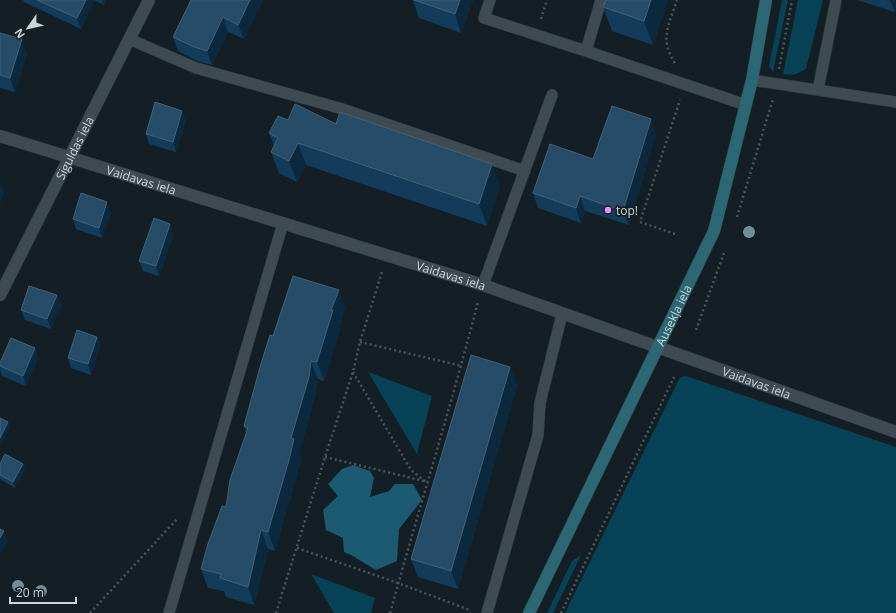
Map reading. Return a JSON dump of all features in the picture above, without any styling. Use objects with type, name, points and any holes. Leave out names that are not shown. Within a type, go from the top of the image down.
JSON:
[{"type":"street","name":"Siguldas iela","points":[[0,295],[71,157],[148,0]]},
{"type":"street","name":"Ausekļa iela","points":[[529,613],[714,231],[752,80],[766,0]]},
{"type":"street","name":"Vaidavas iela","points":[[0,136],[483,285],[896,432]]},
{"type":"lane","points":[[490,0],[484,18],[746,104]]},
{"type":"lane","points":[[586,51],[600,0]]},
{"type":"lane","points":[[818,90],[836,0]]},
{"type":"lane","points":[[129,39],[196,68],[339,108],[525,171]]},
{"type":"lane","points":[[752,80],[896,102]]},
{"type":"lane","points":[[483,285],[552,95]]},
{"type":"lane","points":[[170,613],[283,223]]},
{"type":"lane","points":[[487,613],[538,435],[540,403],[562,314]]},
{"type":"path","points":[[677,0],[665,37],[670,57],[678,68]]},
{"type":"path","points":[[676,234],[640,222],[685,84]]},
{"type":"path","points":[[276,613],[353,372],[360,342],[387,256]]},
{"type":"path","points":[[390,613],[426,482],[462,366],[483,285]]},
{"type":"path","points":[[360,342],[462,366]]},
{"type":"path","points":[[353,372],[411,470],[426,482]]},
{"type":"path","points":[[561,613],[674,377]]},
{"type":"path","points":[[325,457],[426,482]]},
{"type":"path","points":[[90,613],[179,518]]},
{"type":"path","points":[[297,548],[398,583],[467,609],[470,613]]},
{"type":"shaded area","points":[[782,0],[788,0],[773,72],[769,66]]},
{"type":"shaded area","points":[[798,0],[823,0],[806,69],[795,74],[783,74]]},
{"type":"shaded area","points":[[368,372],[432,396],[417,454]]},
{"type":"shaded area","points":[[686,376],[896,447],[896,613],[565,613],[680,377]]},
{"type":"shaded area","points":[[353,465],[370,471],[374,478],[370,497],[389,491],[395,484],[413,484],[422,500],[399,529],[397,561],[376,570],[344,552],[343,538],[326,530],[323,510],[338,496],[328,484],[342,469]]},
{"type":"shaded area","points":[[581,555],[553,613],[547,613],[572,561]]},
{"type":"shaded area","points":[[311,574],[375,598],[371,613],[334,613]]},
{"type":"building","points":[[37,0],[86,0],[77,18]]},
{"type":"building","points":[[191,0],[250,0],[238,25],[223,17],[207,51],[194,47],[173,37]]},
{"type":"building","points":[[414,0],[460,0],[455,14]]},
{"type":"building","points":[[606,0],[651,0],[644,21],[603,7]]},
{"type":"building","points":[[0,33],[22,39],[10,78],[0,75]]},
{"type":"building","points":[[155,102],[182,111],[173,142],[146,134]]},
{"type":"building","points":[[295,104],[336,124],[340,112],[492,164],[479,204],[298,143],[289,161],[271,152],[278,138],[269,133],[278,116],[288,120]]},
{"type":"building","points":[[612,106],[651,119],[623,211],[580,196],[576,208],[533,193],[550,144],[593,159]]},
{"type":"building","points":[[81,193],[107,202],[99,228],[73,219]]},
{"type":"building","points":[[154,218],[170,224],[156,266],[139,261]]},
{"type":"building","points":[[293,276],[339,290],[331,310],[333,310],[317,362],[311,361],[309,377],[291,438],[294,439],[289,460],[268,532],[261,530],[248,587],[220,578],[221,574],[201,569],[208,544],[222,506],[226,507],[230,480],[248,428],[244,426],[260,367],[270,335],[273,336]]},
{"type":"building","points":[[29,286],[57,295],[47,319],[21,310]]},
{"type":"building","points":[[77,330],[97,337],[88,364],[68,358]]},
{"type":"building","points":[[11,338],[35,348],[23,376],[0,366]]},
{"type":"building","points":[[471,355],[510,367],[451,571],[411,559]]},
{"type":"building","points":[[0,418],[8,422],[0,438]]},
{"type":"building","points":[[5,454],[23,464],[13,482],[0,475],[0,464]]},
{"type":"building","points":[[0,529],[4,531],[0,538]]},
{"type":"place","name":"top!","points":[[608,210]]}]
